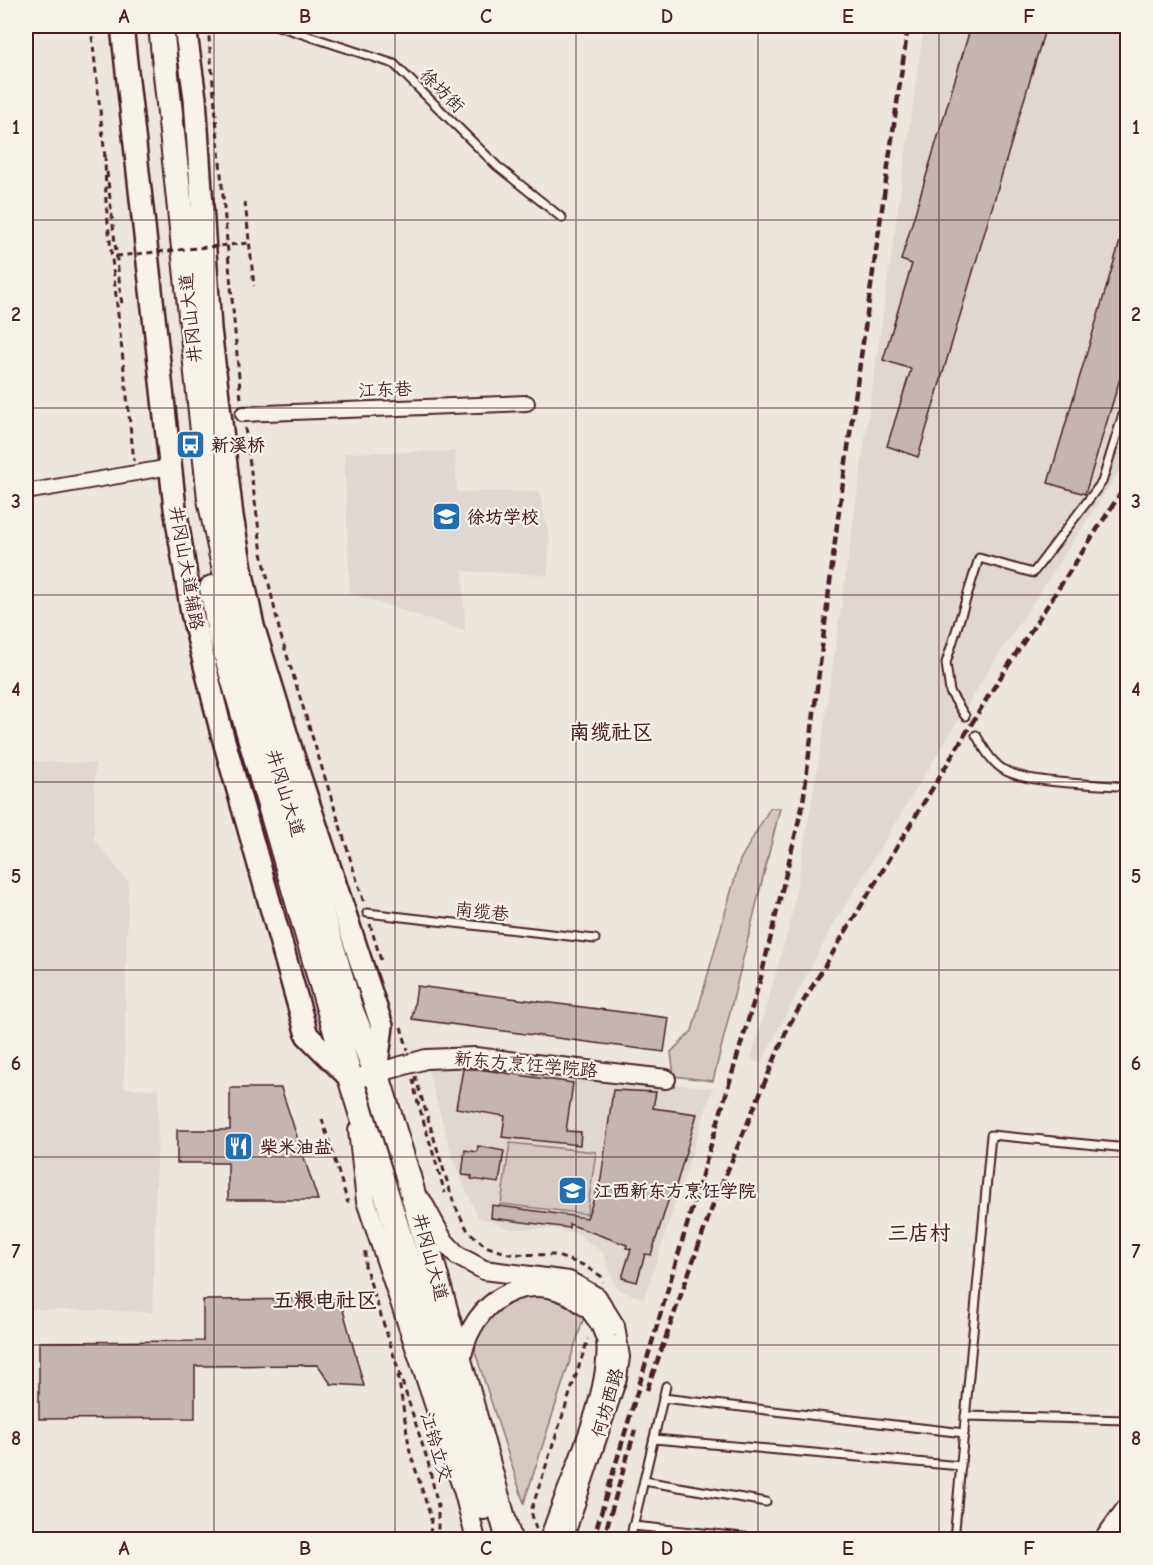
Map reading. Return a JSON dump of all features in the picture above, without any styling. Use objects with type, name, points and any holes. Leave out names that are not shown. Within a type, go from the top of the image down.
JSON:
[{"type":"highway","name":"井冈山大道","points":[[148,26],[195,501],[216,611],[329,1010],[494,1539]]},
{"type":"highway","name":"井冈山大道","points":[[161,26],[210,499],[239,638],[350,1008],[376,1072],[509,1539]]},
{"type":"highway","points":[[1107,1539],[1128,1511]]},
{"type":"main road","name":"井冈山大道辅路","points":[[122,26],[170,467],[192,613],[221,730],[307,1035],[352,1080]]},
{"type":"main road","points":[[185,26],[195,98],[210,328],[232,516],[242,574],[253,626],[296,765],[382,1026],[376,1072]]},
{"type":"main road","name":"新东方烹饪学院路","points":[[352,1080],[426,1059],[475,1057],[666,1079]]},
{"type":"main road","points":[[352,1080],[366,1202],[464,1493],[476,1539]]},
{"type":"main road","name":"何坊西路","points":[[406,1173],[443,1240],[458,1256],[484,1270],[569,1281],[593,1303],[600,1324],[611,1332],[606,1370],[597,1403],[555,1537]]},
{"type":"main road","name":"何坊西路","points":[[460,1367],[464,1341],[476,1319],[496,1298],[519,1290],[542,1288],[566,1293],[593,1303]]},
{"type":"main road","points":[[464,1493],[465,1539]]},
{"type":"street","name":"江东巷","points":[[243,414],[527,403]]},
{"type":"street","points":[[26,492],[170,467]]},
{"type":"lane","name":"徐坊街","points":[[278,26],[394,64],[497,166],[562,218]]},
{"type":"lane","points":[[964,716],[950,692],[946,663],[979,558],[1033,573],[1102,482],[1128,398]]},
{"type":"lane","points":[[976,735],[988,755],[1005,770],[1027,777],[1128,787]]},
{"type":"lane","name":"南缆巷","points":[[367,913],[595,939]]},
{"type":"lane","points":[[954,1539],[991,1135],[1128,1148]]},
{"type":"lane","points":[[630,1539],[666,1386]]},
{"type":"lane","points":[[663,1398],[964,1433]]},
{"type":"lane","points":[[965,1416],[1128,1420]]},
{"type":"lane","points":[[654,1439],[961,1466]]},
{"type":"lane","points":[[644,1481],[766,1502]]},
{"type":"lane","points":[[633,1526],[774,1539]]},
{"type":"path","points":[[91,26],[122,305]]},
{"type":"path","points":[[208,26],[243,414],[262,553],[280,633],[383,968]]},
{"type":"path","points":[[105,155],[106,204],[136,473]]},
{"type":"path","points":[[245,202],[254,286]]},
{"type":"path","points":[[116,256],[249,243]]},
{"type":"path","points":[[399,1023],[420,1092]]},
{"type":"path","points":[[416,1096],[445,1193]]},
{"type":"path","points":[[322,1119],[349,1206]]},
{"type":"path","name":"江铃立交","points":[[365,1245],[365,1266],[428,1462],[438,1506],[438,1539]]},
{"type":"path","name":"江铃立交","points":[[396,1365],[410,1452],[431,1518],[430,1539]]},
{"type":"shaded area","points":[[924,26],[1127,26],[1127,459],[987,673],[830,930],[761,1064],[751,1059],[791,920],[822,741]]},
{"type":"shaded area","name":"徐坊学校","points":[[455,451],[457,492],[539,491],[550,542],[547,575],[463,571],[465,631],[350,593],[344,453]]},
{"type":"shaded area","points":[[26,761],[95,763],[94,840],[128,881],[124,1088],[159,1089],[152,1312],[26,1309]]},
{"type":"shaded area","points":[[770,808],[780,808],[713,1081],[674,1076],[671,1052],[692,1031],[740,860]]},
{"type":"shaded area","name":"江西新东方烹饪学院","points":[[426,1064],[464,1064],[713,1088],[644,1299],[617,1289],[604,1254],[579,1234],[555,1229],[509,1229],[478,1217],[455,1165]]},
{"type":"shaded area","points":[[510,1143],[596,1152],[587,1214],[501,1204]]},
{"type":"shaded area","points":[[530,1295],[558,1302],[584,1317],[524,1503],[475,1352],[480,1331],[492,1314],[519,1298]]},
{"type":"building","points":[[971,26],[1046,26],[918,457],[887,446],[911,369],[883,360],[912,264],[901,260]]},
{"type":"building","points":[[1124,228],[1128,229],[1128,352],[1085,494],[1048,483]]},
{"type":"building","points":[[417,986],[669,1018],[664,1052],[412,1019]]},
{"type":"building","points":[[463,1069],[478,1069],[573,1083],[566,1131],[581,1132],[580,1145],[502,1137],[505,1116],[456,1108]]},
{"type":"building","name":"柴米油盐","points":[[230,1088],[281,1088],[318,1200],[228,1200],[228,1163],[177,1163],[177,1130],[230,1130]]},
{"type":"building","points":[[613,1090],[656,1092],[653,1108],[697,1114],[673,1196],[669,1198],[651,1255],[645,1254],[637,1282],[622,1278],[631,1249],[626,1248],[627,1245],[569,1224],[569,1228],[491,1218],[492,1205],[587,1218],[601,1179]]},
{"type":"building","points":[[478,1146],[504,1151],[499,1183],[471,1179],[472,1176],[462,1175],[465,1150],[477,1152]]},
{"type":"building","points":[[340,1299],[364,1386],[331,1384],[318,1365],[195,1366],[195,1418],[39,1419],[39,1342],[203,1341],[203,1300]]},
{"type":"railway","points":[[593,1540],[761,977],[803,803],[837,525],[908,26]]},
{"type":"railway","points":[[647,1390],[713,1205],[789,1025],[989,695],[1128,482]]},
{"type":"railway","points":[[603,1540],[635,1430]]},
{"type":"place","name":"新溪桥","points":[[190,445]]},
{"type":"place","name":"徐坊学校","points":[[446,517]]},
{"type":"place","name":"柴米油盐","points":[[239,1147]]},
{"type":"place","name":"江西新东方烹饪学院","points":[[573,1191]]},
{"type":"district","name":"南缆社区","points":[[611,732]]},
{"type":"district","name":"三店村","points":[[919,1233]]},
{"type":"district","name":"五粮电社区","points":[[325,1300]]}]
